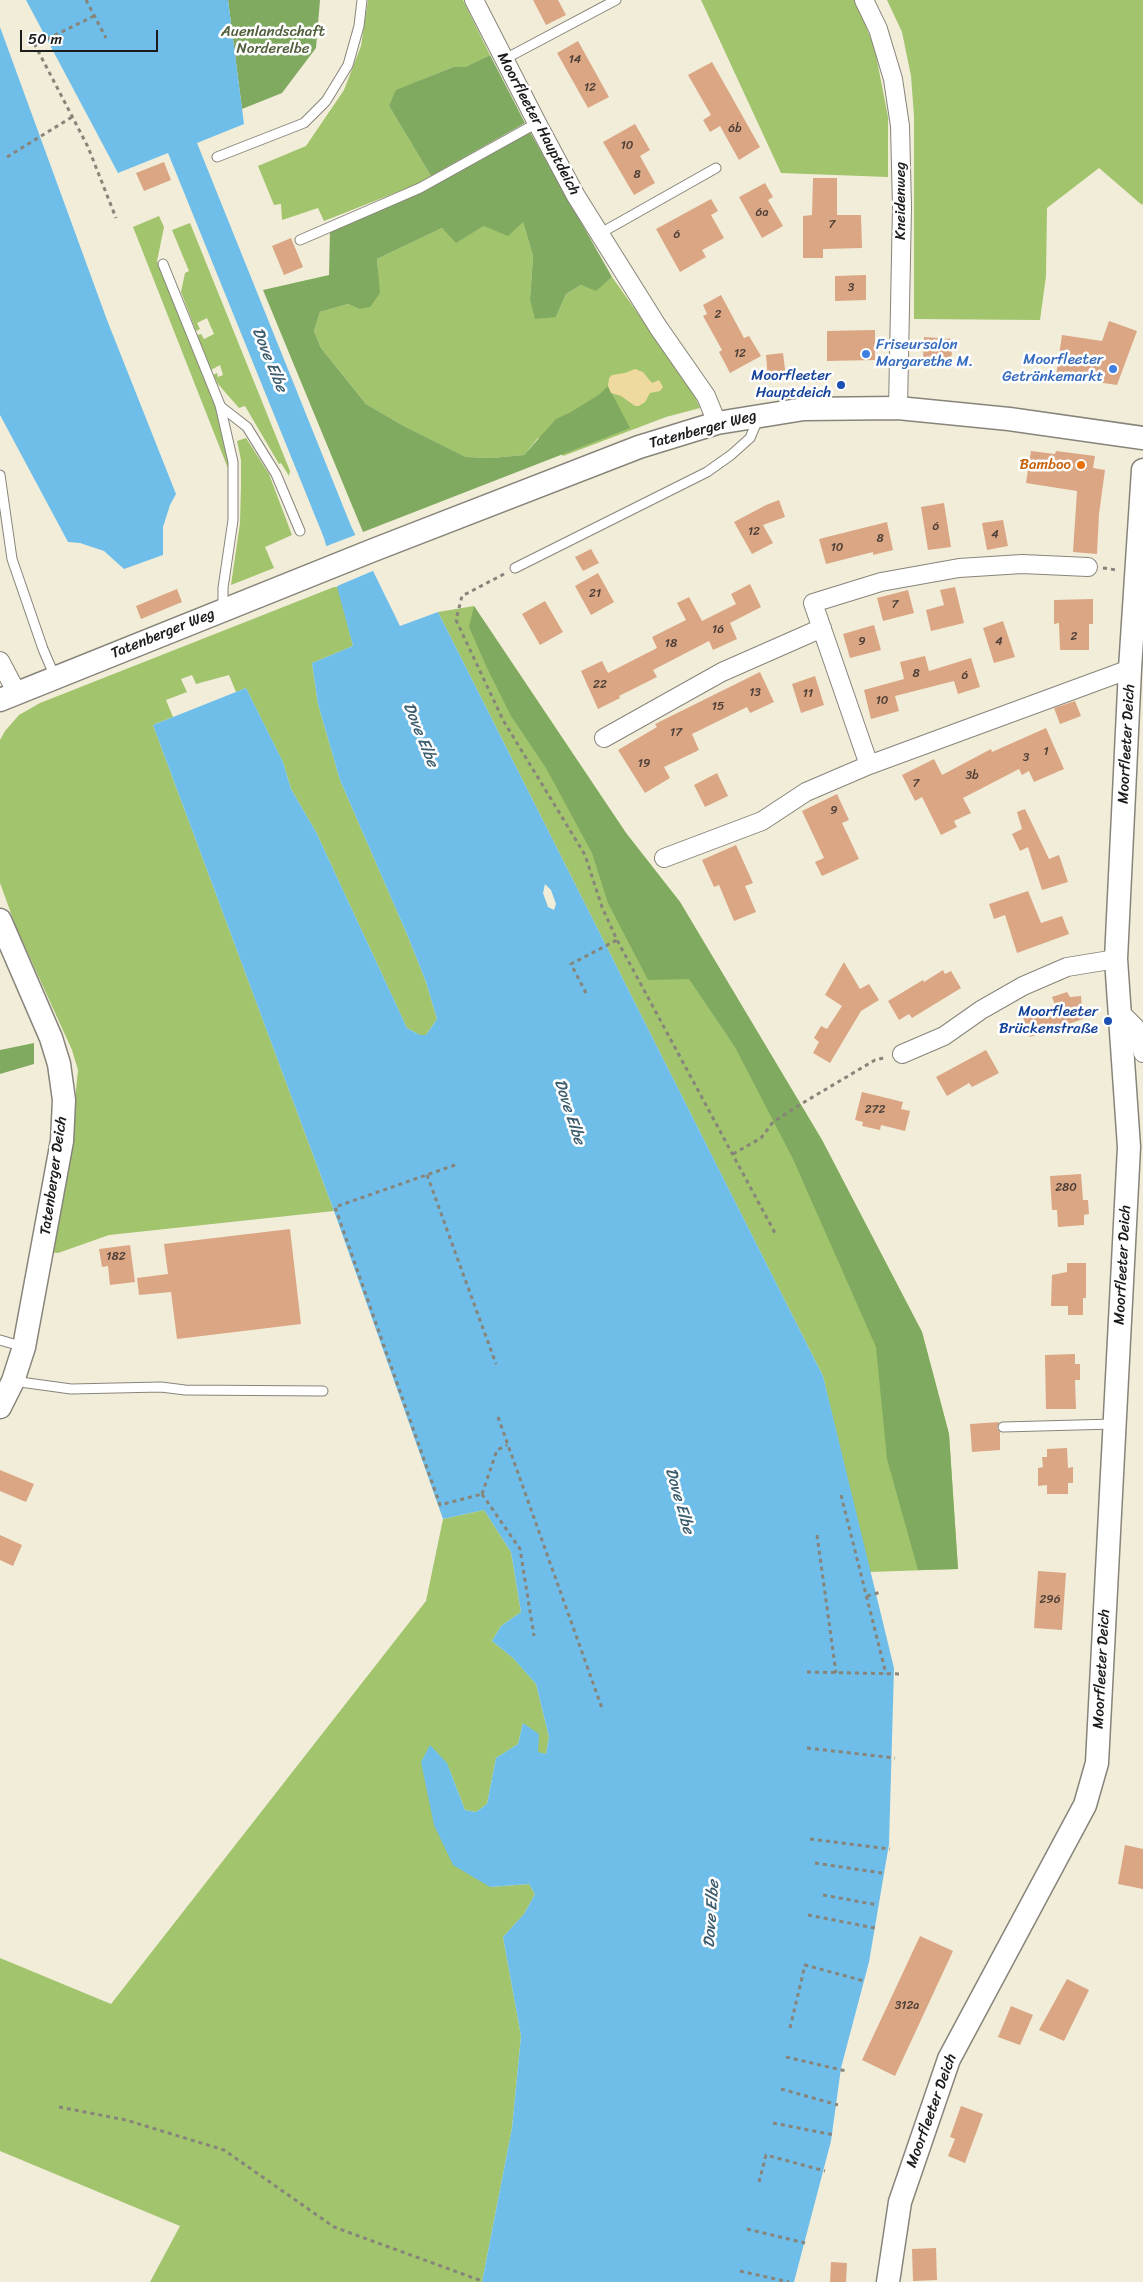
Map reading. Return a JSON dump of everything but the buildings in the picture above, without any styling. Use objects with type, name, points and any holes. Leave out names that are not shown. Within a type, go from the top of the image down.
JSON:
[{"type":"street","name":"Moorfleeter Hauptdeich","points":[[474,0],[503,60],[599,234],[658,327],[706,396],[718,423]]},
{"type":"street","name":"Kneidenweg","points":[[864,0],[878,29],[893,79],[900,126],[902,207],[898,408]]},
{"type":"street","name":"Tatenberger Weg","points":[[8,697],[371,551],[639,447],[718,423],[804,409],[898,408],[1009,419],[1143,438]]},
{"type":"street","name":"Moorfleeter Deich","points":[[888,2282],[900,2202],[949,2059],[1085,1806],[1097,1763],[1129,1147],[1116,959],[1130,669],[1143,470]]},
{"type":"street","points":[[869,765],[813,603],[881,582],[959,568],[1022,564],[1088,567]]},
{"type":"street","points":[[604,738],[722,672],[822,628]]},
{"type":"street","points":[[0,661],[8,697],[0,713]]},
{"type":"street","points":[[664,858],[762,821],[806,792],[869,765],[1130,669]]},
{"type":"street","name":"Tatenberger Deich","points":[[0,920],[51,1038],[59,1064],[64,1100],[62,1141],[24,1347],[13,1381],[0,1407]]},
{"type":"street","points":[[902,1054],[944,1036],[981,1010],[1023,986],[1067,967],[1116,959]]},
{"type":"street","points":[[1120,1012],[1135,1027],[1143,1053]]},
{"type":"lane","points":[[217,157],[304,123],[326,102],[340,83],[352,56],[359,26],[362,0]]},
{"type":"lane","points":[[503,60],[616,0]]},
{"type":"lane","points":[[300,240],[420,188],[537,123]]},
{"type":"lane","points":[[599,234],[716,168]]},
{"type":"lane","points":[[163,264],[220,405],[233,462],[233,520],[222,588],[223,610]]},
{"type":"lane","points":[[220,405],[247,427],[276,474],[300,531]]},
{"type":"lane","points":[[515,568],[707,472],[731,455],[750,438],[761,415]]},
{"type":"lane","points":[[0,475],[12,559],[43,649],[55,677]]},
{"type":"lane","points":[[0,1340],[24,1347]]},
{"type":"lane","points":[[13,1381],[71,1389],[161,1387],[185,1390],[323,1392]]},
{"type":"lane","points":[[1003,1427],[1115,1424]]},
{"type":"path","points":[[86,0],[106,38]]},
{"type":"path","points":[[94,16],[47,40],[35,44],[88,147],[116,218]]},
{"type":"path","points":[[7,157],[72,117]]},
{"type":"path","points":[[1088,567],[1137,572]]},
{"type":"path","points":[[515,568],[462,596],[456,620],[503,720],[585,855],[602,908],[617,940],[775,1233]]},
{"type":"path","points":[[586,993],[571,964],[617,940]]},
{"type":"path","points":[[733,1154],[761,1138],[773,1122],[875,1060]]},
{"type":"path","points":[[455,1165],[335,1207],[440,1506],[482,1494]]},
{"type":"path","points":[[427,1175],[496,1364]]},
{"type":"path","points":[[498,1417],[602,1711]]},
{"type":"path","points":[[482,1494],[497,1450],[508,1445]]},
{"type":"path","points":[[482,1494],[520,1549],[534,1636]]},
{"type":"path","points":[[841,1495],[886,1674]]},
{"type":"path","points":[[817,1535],[836,1673]]},
{"type":"path","points":[[867,1596],[882,1592]]},
{"type":"path","points":[[807,1672],[901,1674]]},
{"type":"path","points":[[807,1748],[895,1758]]},
{"type":"path","points":[[810,1839],[890,1849]]},
{"type":"path","points":[[815,1863],[882,1873]]},
{"type":"path","points":[[823,1895],[878,1904]]},
{"type":"path","points":[[808,1915],[875,1928]]},
{"type":"path","points":[[790,2028],[805,1965],[864,1981]]},
{"type":"path","points":[[786,2057],[846,2071]]},
{"type":"path","points":[[781,2089],[838,2105]]},
{"type":"path","points":[[59,2107],[126,2120],[224,2150],[334,2227],[482,2281]]},
{"type":"path","points":[[773,2123],[834,2135]]},
{"type":"path","points":[[759,2182],[766,2155],[825,2171]]},
{"type":"path","points":[[747,2229],[805,2243]]},
{"type":"path","points":[[740,2271],[789,2282]]},
{"type":"green space","name":"Auenlandschaft Norderelbe","points":[[228,0],[320,0],[316,48],[282,93],[242,109]]},
{"type":"green space","points":[[368,0],[463,0],[490,55],[465,67],[453,67],[421,80],[389,106],[431,176],[415,185],[324,221],[318,208],[282,220],[281,204],[274,205],[258,166],[306,146],[344,90],[361,46]]},
{"type":"green space","points":[[701,0],[856,0],[875,50],[888,117],[888,177],[781,173]]},
{"type":"green space","points":[[887,0],[1143,0],[1143,203],[1142,205],[1099,168],[1047,208],[1046,276],[1040,320],[914,319],[914,116],[911,76],[902,32]]},
{"type":"green space","points":[[490,55],[525,123],[431,176],[389,106],[396,90],[453,67],[465,67]]},
{"type":"green space","points":[[530,132],[612,277],[596,291],[581,285],[566,294],[556,317],[535,319],[530,299],[533,256],[523,222],[508,236],[484,226],[456,243],[442,228],[377,259],[380,293],[370,307],[359,309],[348,304],[320,312],[314,331],[321,348],[366,404],[402,425],[466,457],[492,458],[524,455],[556,419],[600,394],[608,386],[630,428],[363,532],[263,290],[329,275],[330,231]]},
{"type":"green space","points":[[159,216],[164,227],[157,261],[216,403],[229,461],[229,471],[133,227]]},
{"type":"green space","points":[[523,222],[533,256],[530,299],[556,317],[566,294],[581,285],[596,290],[612,277],[691,388],[700,408],[666,417],[563,456],[554,445],[538,438],[524,455],[492,458],[466,457],[402,425],[366,404],[321,348],[314,331],[320,312],[348,304],[359,309],[378,270],[377,259],[442,228],[457,242],[484,226]]},
{"type":"green space","points":[[190,223],[290,471],[289,476],[281,463],[279,464],[245,406],[239,408],[218,384],[213,375],[217,373],[218,377],[223,375],[220,365],[211,370],[197,335],[201,334],[204,339],[214,334],[207,318],[197,323],[200,329],[196,331],[181,292],[185,273],[189,271],[172,230]]},
{"type":"green space","points":[[246,438],[269,474],[292,535],[265,547],[274,568],[231,585],[240,523],[241,460],[237,441]]},
{"type":"green space","points":[[338,587],[353,646],[312,663],[318,704],[340,780],[409,939],[426,982],[437,1019],[426,1035],[420,1035],[407,1028],[316,832],[291,789],[283,762],[246,688],[236,692],[229,675],[196,684],[192,675],[181,679],[187,692],[166,700],[173,717],[153,725],[334,1211],[109,1235],[58,1253],[50,1252],[73,1120],[78,1070],[72,1050],[16,927],[0,883],[0,740],[19,715],[40,703]]},
{"type":"green space","points":[[474,606],[626,833],[680,902],[822,1140],[922,1332],[949,1434],[958,1569],[869,1572],[823,1376],[438,612]]},
{"type":"green space","points":[[474,606],[626,833],[680,902],[822,1140],[922,1332],[949,1434],[958,1569],[918,1570],[887,1459],[876,1347],[793,1159],[735,1047],[689,979],[648,980],[608,903],[592,853],[546,768],[511,716],[487,668],[469,627]]},
{"type":"green space","points":[[34,1043],[34,1064],[0,1074],[0,1050]]},
{"type":"green space","points":[[484,1510],[511,1552],[521,1612],[501,1626],[492,1641],[513,1658],[536,1684],[549,1737],[546,1754],[538,1753],[523,1723],[518,1744],[496,1758],[487,1804],[476,1812],[465,1810],[447,1763],[490,1887],[529,1884],[535,1894],[524,1914],[503,1937],[521,2036],[512,2128],[482,2282],[150,2282],[180,2226],[0,2151],[0,1958],[111,2004],[426,1601],[443,1519]]},
{"type":"sand","points":[[635,369],[643,372],[652,383],[659,380],[663,387],[660,391],[650,393],[645,402],[639,406],[635,406],[621,396],[611,393],[608,386],[609,378],[612,375]]},
{"type":"water","name":"Dove Elbe","points":[[26,0],[228,0],[244,124],[197,143],[351,526],[400,626],[438,612],[823,1376],[894,1668],[889,1844],[869,1962],[841,2068],[831,2141],[794,2282],[482,2282],[512,2128],[521,2036],[503,1937],[524,1914],[535,1894],[529,1884],[490,1887],[453,1865],[434,1825],[421,1762],[430,1745],[447,1763],[465,1810],[476,1812],[487,1804],[496,1758],[518,1744],[523,1723],[539,1734],[538,1752],[546,1754],[549,1737],[536,1684],[513,1658],[492,1641],[501,1626],[521,1612],[511,1552],[484,1510],[443,1519],[334,1211],[153,725],[246,688],[283,762],[291,789],[316,832],[407,1028],[420,1035],[426,1035],[437,1019],[426,982],[409,939],[340,780],[318,704],[312,663],[353,646],[324,538],[168,153],[118,173]],"holes":[[[545,884],[551,890],[556,904],[554,910],[548,907],[543,893]]]},
{"type":"water","points":[[0,27],[107,320],[176,494],[170,505],[163,527],[163,555],[124,569],[104,551],[80,543],[68,542],[0,415]]},
{"type":"pier","points":[[358,534],[375,570],[335,587],[324,547]]},
{"type":"place","name":"Friseursalon Margarethe M.","points":[[866,354]]},
{"type":"place","name":"Moorfleeter Getränkemarkt","points":[[1113,369]]},
{"type":"place","name":"Moorfleeter Hauptdeich","points":[[841,385]]},
{"type":"place","name":"Bamboo","points":[[1081,465]]},
{"type":"place","name":"Moorfleeter Brückenstraße","points":[[1108,1021]]}]
